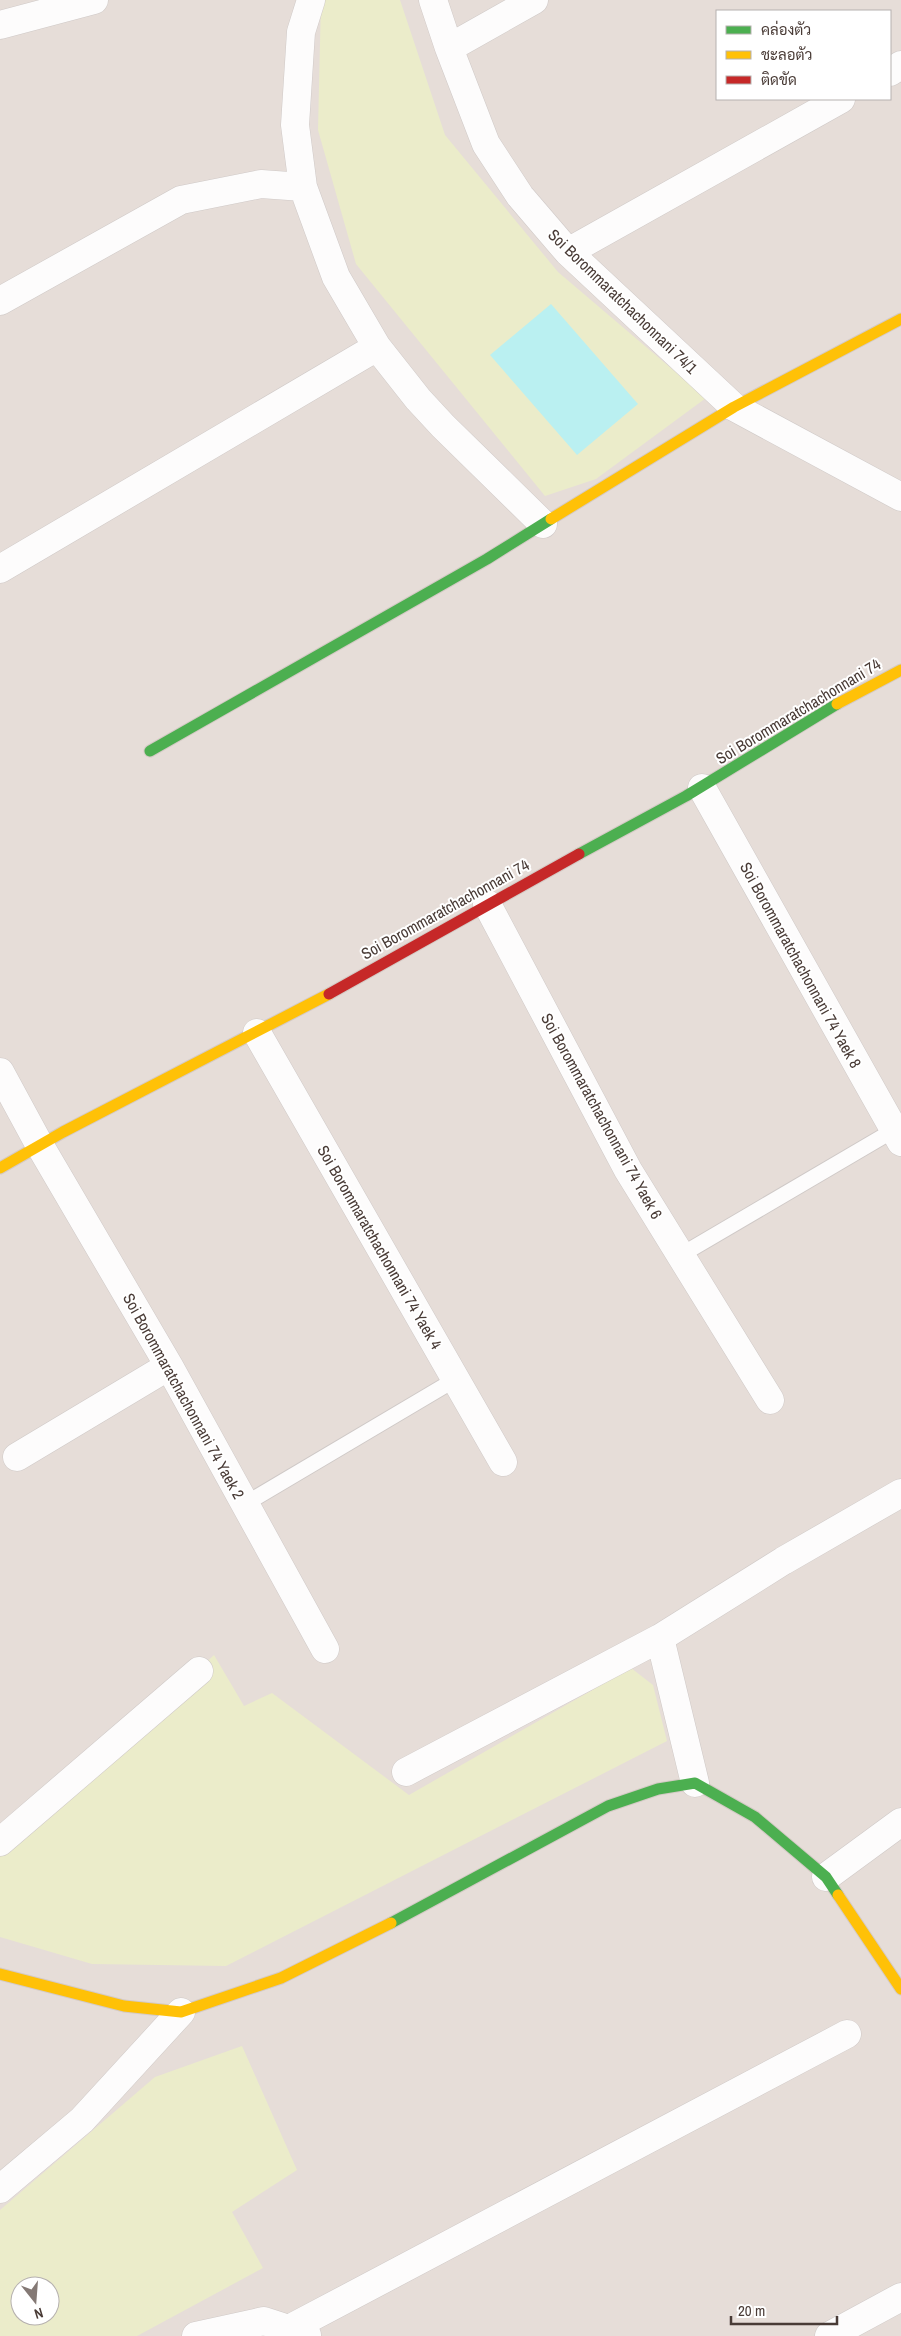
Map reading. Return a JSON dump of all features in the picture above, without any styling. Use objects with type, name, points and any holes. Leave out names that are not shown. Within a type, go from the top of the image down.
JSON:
[{"type":"street","points":[[0,25],[94,0]]},
{"type":"street","points":[[310,0],[301,32],[296,125],[303,186],[336,277],[377,347],[442,426],[542,524]]},
{"type":"street","name":"Soi Borommaratchachonnani 74/1","points":[[433,0],[449,48],[486,144],[520,196],[568,252],[734,407],[901,497]]},
{"type":"street","points":[[449,48],[534,0]]},
{"type":"street","points":[[568,252],[839,100]]},
{"type":"street","points":[[0,301],[181,200],[262,184],[303,186]]},
{"type":"street","points":[[150,751],[487,559],[734,407],[901,319]]},
{"type":"street","points":[[0,569],[377,347]]},
{"type":"street","name":"Soi Borommaratchachonnani 74","points":[[0,1168],[39,1144],[257,1033],[487,904],[702,788],[866,686],[901,670]]},
{"type":"street","name":"Soi Borommaratchachonnani 74 Yaek 8","points":[[702,788],[897,1136]]},
{"type":"street","name":"Soi Borommaratchachonnani 74 Yaek 6","points":[[487,904],[628,1170],[770,1400]]},
{"type":"street","name":"Soi Borommaratchachonnani 74 Yaek 4","points":[[257,1033],[503,1462]]},
{"type":"street","name":"Soi Borommaratchachonnani 74 Yaek 2","points":[[0,1072],[39,1144],[169,1366],[325,1650]]},
{"type":"street","points":[[16,1457],[169,1366]]},
{"type":"street","points":[[406,1772],[660,1638],[783,1561],[901,1493]]},
{"type":"street","points":[[660,1638],[695,1783]]},
{"type":"street","points":[[0,1842],[199,1671]]},
{"type":"street","points":[[0,1974],[124,2006],[181,2012],[281,1978],[364,1937],[608,1806],[658,1789],[695,1783],[755,1817],[826,1877],[901,1988]]},
{"type":"street","points":[[826,1877],[901,1822]]},
{"type":"street","points":[[0,2189],[82,2120],[181,2012]]},
{"type":"street","points":[[196,2336],[264,2321],[300,2332],[848,2034]]},
{"type":"street","points":[[829,2336],[901,2297]]},
{"type":"lane","points":[[681,1255],[897,1136]]},
{"type":"lane","points":[[245,1504],[456,1379]]},
{"type":"shaded area","points":[[0,0],[901,0],[901,2336],[0,2336]]},
{"type":"green space","points":[[321,0],[400,0],[445,135],[558,272],[706,398],[596,479],[545,496],[356,264],[318,130]]},
{"type":"green space","points":[[214,1655],[244,1706],[272,1693],[409,1795],[631,1668],[653,1685],[667,1741],[226,1966],[92,1964],[0,1937],[0,1857]]},
{"type":"green space","points":[[242,2046],[297,2170],[232,2212],[263,2268],[137,2336],[0,2336],[0,2210],[155,2077]]},
{"type":"water","points":[[551,304],[638,404],[577,455],[490,355]]},
{"type":"traffic: fast","points":[[150,751],[487,559],[551,519]]},
{"type":"traffic: fast","points":[[579,854],[686,796],[837,704]]},
{"type":"traffic: fast","points":[[391,1923],[608,1806],[658,1789],[695,1783],[755,1817],[826,1877],[838,1895]]},
{"type":"traffic: slow","points":[[551,519],[734,407],[901,319]]},
{"type":"traffic: slow","points":[[837,704],[901,670]]},
{"type":"traffic: slow","points":[[0,1168],[63,1132],[329,994]]},
{"type":"traffic: slow","points":[[838,1895],[901,1989]]},
{"type":"traffic: slow","points":[[0,1974],[124,2006],[181,2012],[281,1978],[391,1923]]},
{"type":"traffic: jam","points":[[329,994],[579,854]]}]
